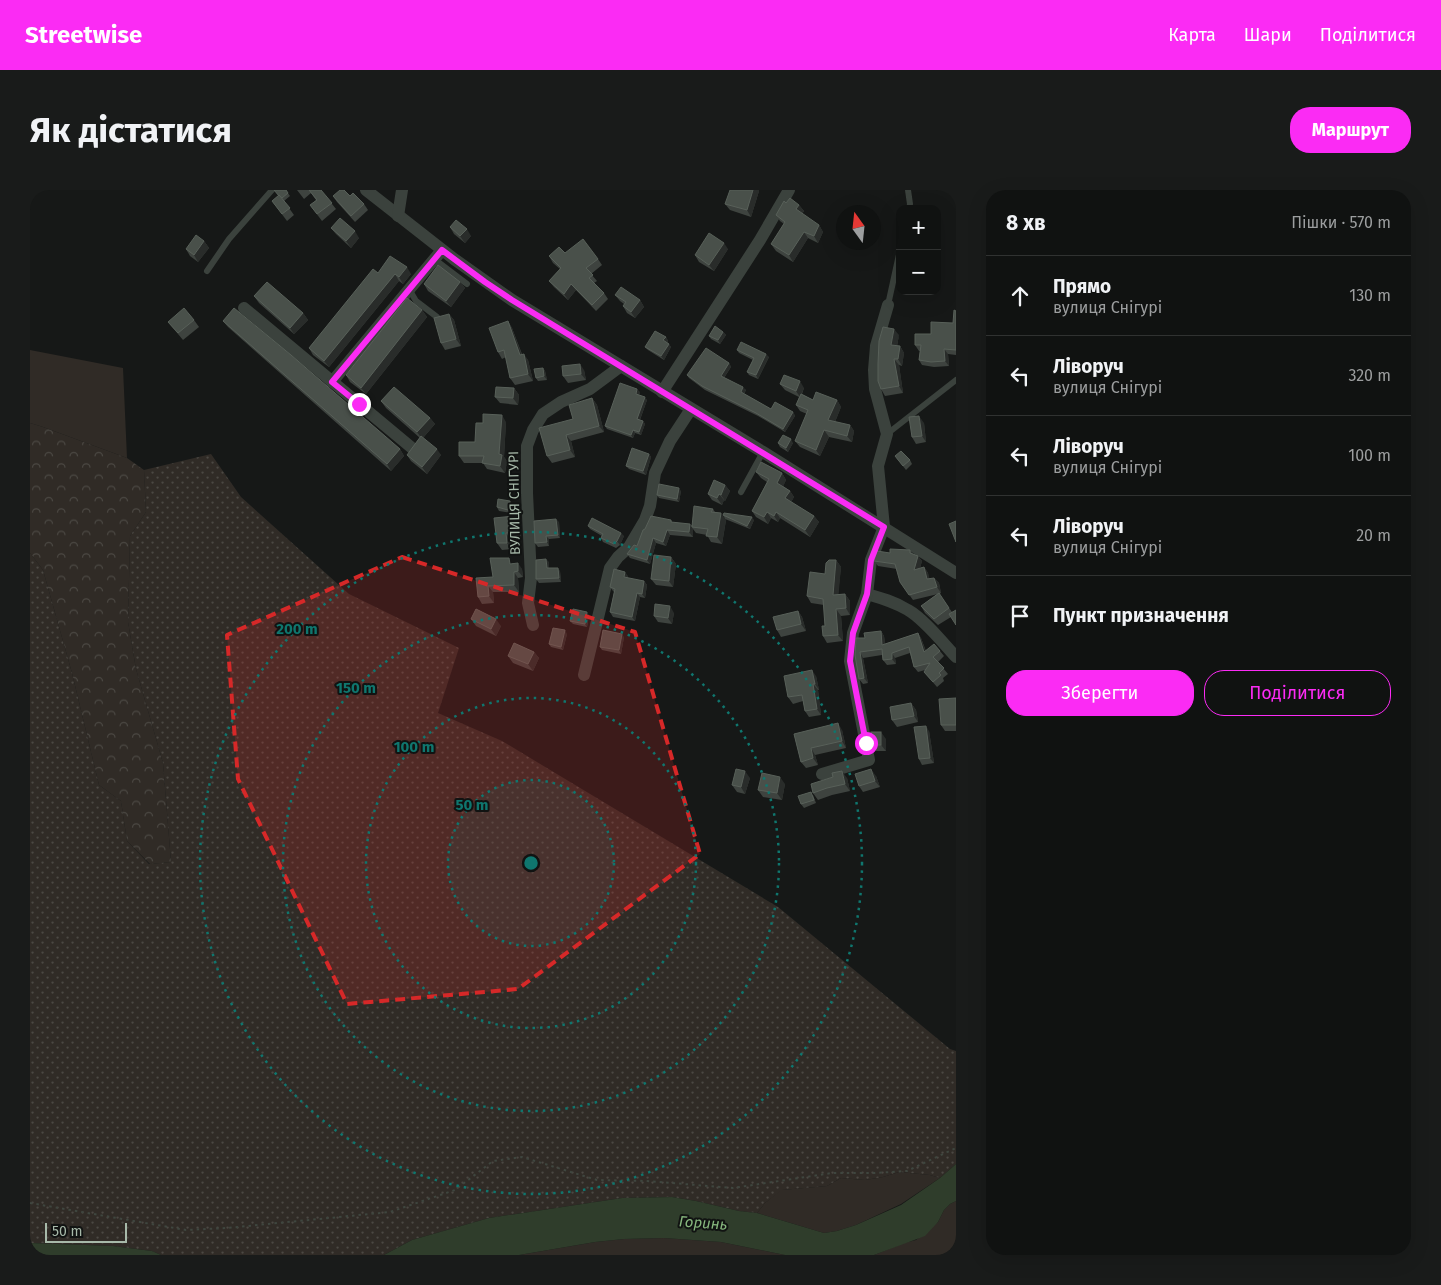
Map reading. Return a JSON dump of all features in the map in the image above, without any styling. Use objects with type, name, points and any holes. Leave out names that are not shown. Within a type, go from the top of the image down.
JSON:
[{"type":"street","points":[[366,190],[398,216],[438,255],[477,276],[512,300],[763,452],[956,573]]},
{"type":"street","points":[[398,216],[402,190]]},
{"type":"street","points":[[662,392],[790,190]]},
{"type":"street","points":[[332,382],[438,255]]},
{"type":"street","points":[[822,774],[868,760],[850,661],[853,633],[867,594],[871,560],[884,527],[878,466],[887,434],[875,389],[874,370],[876,346],[888,305]]},
{"type":"street","points":[[244,308],[412,448]]},
{"type":"street","name":"ВУЛИЦЯ СНІГУРІ","points":[[533,626],[528,603],[531,578],[527,446],[533,430],[543,414],[561,402],[590,389],[620,366]]},
{"type":"street","points":[[584,675],[610,568],[629,547],[645,520],[650,506],[654,473],[670,441],[691,409]]},
{"type":"street","points":[[867,594],[884,598],[908,610],[927,626],[956,657]]},
{"type":"lane","points":[[207,271],[229,239],[272,190]]},
{"type":"lane","points":[[908,190],[910,205]]},
{"type":"lane","points":[[438,255],[468,284]]},
{"type":"lane","points":[[888,305],[896,268]]},
{"type":"lane","points":[[409,289],[416,301],[437,317]]},
{"type":"lane","points":[[887,434],[956,380]]},
{"type":"lane","points":[[741,492],[763,452]]},
{"type":"path","points":[[30,1203],[186,1230],[390,1212],[455,1190],[493,1161],[522,1157],[597,1180],[733,1188],[832,1173],[907,1171],[956,1148]]},
{"type":"highlighted area","points":[[402,557],[635,632],[700,854],[518,989],[347,1004],[238,779],[227,635]]},
{"type":"green space","points":[[30,350],[123,368],[127,458],[30,423]]},
{"type":"green space","points":[[30,423],[127,458],[144,470],[146,512],[130,536],[128,622],[136,669],[163,763],[171,862],[150,864],[127,841],[121,801],[99,785],[72,673],[43,570],[30,553]]},
{"type":"green space","points":[[211,454],[241,497],[349,594],[459,648],[438,713],[502,741],[778,907],[950,1049],[956,1051],[956,1164],[940,1178],[930,1175],[899,1172],[865,1180],[841,1178],[827,1186],[782,1190],[765,1203],[757,1213],[672,1197],[622,1198],[489,1218],[412,1240],[384,1255],[161,1255],[152,1251],[113,1246],[30,1243],[30,553],[43,570],[72,673],[99,785],[121,801],[127,841],[149,864],[171,862],[163,763],[136,669],[128,622],[130,536],[146,512],[144,470]]},
{"type":"green space","points":[[899,1172],[930,1175],[940,1178],[901,1204],[856,1225],[837,1231],[824,1233],[757,1213],[765,1203],[781,1190],[827,1186],[841,1178],[865,1180]]},
{"type":"green space","points":[[956,1201],[956,1255],[874,1255],[916,1240],[938,1222],[944,1210]]},
{"type":"green space","points":[[664,1238],[721,1242],[785,1255],[519,1255],[595,1242]]},
{"type":"water","name":"Горинь","points":[[956,1164],[956,1201],[944,1210],[938,1222],[925,1236],[874,1255],[785,1255],[721,1242],[664,1238],[595,1242],[519,1255],[384,1255],[412,1240],[489,1218],[622,1198],[672,1197],[757,1213],[824,1233],[837,1231],[856,1225],[901,1205],[940,1178]]},
{"type":"water","points":[[30,1243],[113,1246],[152,1251],[161,1255],[30,1255]]},
{"type":"building","points":[[274,190],[286,190],[288,193],[282,198]]},
{"type":"building","points":[[309,190],[321,190],[332,203],[317,214],[310,205],[317,200]]},
{"type":"building","points":[[340,190],[344,190],[350,196],[353,193],[364,204],[351,216],[333,196]]},
{"type":"building","points":[[730,190],[753,190],[747,210],[725,204]]},
{"type":"building","points":[[279,195],[290,208],[282,214],[272,201]]},
{"type":"building","points":[[790,198],[799,205],[796,209],[819,225],[814,236],[804,232],[789,255],[771,244],[785,222],[776,215],[784,201],[786,203]]},
{"type":"building","points":[[340,218],[355,231],[346,241],[331,228]]},
{"type":"building","points":[[456,220],[467,229],[460,236],[450,227]]},
{"type":"building","points":[[709,233],[724,243],[709,265],[695,255]]},
{"type":"building","points":[[196,235],[204,241],[194,255],[186,249]]},
{"type":"building","points":[[583,239],[598,259],[586,268],[593,275],[589,278],[604,293],[592,305],[571,284],[564,294],[549,281],[561,268],[549,256],[559,247],[565,253]]},
{"type":"building","points":[[390,256],[407,267],[399,277],[395,274],[324,361],[309,348],[373,269],[378,273]]},
{"type":"building","points":[[438,265],[460,282],[446,301],[424,284]]},
{"type":"building","points":[[267,282],[303,313],[290,328],[254,296]]},
{"type":"building","points":[[621,287],[640,300],[631,312],[623,306],[626,302],[615,295]]},
{"type":"building","points":[[407,298],[422,310],[361,388],[346,375]]},
{"type":"building","points":[[184,308],[194,320],[178,333],[168,322]]},
{"type":"building","points":[[234,308],[400,449],[387,464],[223,321]]},
{"type":"building","points":[[954,310],[956,311],[956,350],[944,349],[945,361],[931,362],[919,360],[921,345],[915,345],[915,334],[931,334],[931,322],[953,323]]},
{"type":"building","points":[[449,314],[456,339],[441,343],[434,318]]},
{"type":"building","points":[[508,321],[520,355],[524,354],[528,374],[510,378],[504,350],[498,352],[489,328]]},
{"type":"building","points":[[715,326],[723,332],[718,340],[709,336]]},
{"type":"building","points":[[883,327],[894,329],[891,345],[900,346],[898,359],[894,359],[899,386],[881,389],[878,381],[878,364],[879,341]]},
{"type":"building","points":[[655,331],[666,337],[663,340],[669,344],[661,356],[645,347]]},
{"type":"building","points":[[741,342],[766,354],[756,375],[747,372],[754,358],[737,350]]},
{"type":"building","points":[[706,348],[729,363],[721,376],[743,387],[741,392],[771,409],[775,402],[793,412],[783,429],[702,386],[687,375]]},
{"type":"building","points":[[580,364],[581,374],[563,376],[562,366]]},
{"type":"building","points":[[543,368],[544,376],[536,378],[534,369]]},
{"type":"building","points":[[784,375],[800,381],[796,391],[780,384]]},
{"type":"building","points":[[620,383],[637,389],[636,394],[645,397],[637,419],[643,421],[639,432],[633,430],[631,435],[605,426]]},
{"type":"building","points":[[394,387],[430,418],[417,432],[381,401]]},
{"type":"building","points":[[496,387],[514,388],[513,398],[495,397]]},
{"type":"building","points":[[816,392],[837,400],[828,420],[850,425],[847,436],[824,430],[816,450],[795,441],[808,410],[796,405],[801,394],[813,400]]},
{"type":"building","points":[[592,398],[599,426],[566,435],[570,450],[547,456],[539,428],[573,419],[569,405]]},
{"type":"building","points":[[483,414],[502,415],[499,454],[502,455],[500,466],[482,463],[484,456],[459,456],[459,442],[475,442],[476,423],[483,423]]},
{"type":"building","points":[[919,416],[922,436],[912,437],[909,417]]},
{"type":"building","points":[[783,435],[791,439],[786,448],[778,443]]},
{"type":"building","points":[[421,436],[437,449],[422,467],[407,455]]},
{"type":"building","points":[[632,448],[649,454],[643,471],[626,466]]},
{"type":"building","points":[[901,451],[910,460],[903,466],[895,456]]},
{"type":"building","points":[[761,462],[782,473],[777,483],[790,491],[785,498],[814,516],[805,530],[776,512],[774,516],[767,512],[764,517],[752,511],[769,479],[756,472]]},
{"type":"building","points":[[714,480],[725,485],[721,495],[719,494],[717,498],[708,494]]},
{"type":"building","points":[[659,484],[679,488],[677,499],[657,495]]},
{"type":"building","points":[[498,499],[510,501],[508,510],[497,507]]},
{"type":"building","points":[[694,506],[713,509],[711,512],[721,513],[717,537],[706,536],[708,529],[692,527]]},
{"type":"building","points":[[724,513],[752,517],[747,526],[723,515]]},
{"type":"building","points":[[514,516],[514,519],[516,519],[516,532],[506,533],[507,543],[497,543],[494,518]]},
{"type":"building","points":[[651,516],[671,520],[671,522],[690,524],[689,532],[667,530],[663,542],[653,538],[647,560],[627,554],[634,545],[637,546]]},
{"type":"building","points":[[592,518],[621,533],[614,544],[601,538],[603,534],[588,526]]},
{"type":"building","points":[[556,519],[558,535],[546,536],[547,542],[535,543],[534,521]]},
{"type":"building","points":[[956,521],[956,542],[949,524]]},
{"type":"building","points":[[890,549],[910,550],[910,553],[918,556],[914,570],[924,567],[927,579],[934,578],[937,587],[909,595],[900,582],[895,564],[874,561],[877,551],[890,553]]},
{"type":"building","points":[[654,555],[671,557],[669,581],[651,579]]},
{"type":"building","points":[[490,558],[509,558],[510,564],[518,563],[518,571],[514,572],[514,585],[488,586],[489,596],[478,597],[476,578],[493,577]]},
{"type":"building","points":[[546,559],[547,568],[558,568],[559,578],[536,579],[536,560]]},
{"type":"building","points":[[829,560],[836,560],[833,595],[845,594],[846,608],[836,609],[838,635],[823,636],[822,626],[825,626],[823,599],[807,596],[810,572],[825,574],[826,563]]},
{"type":"building","points":[[614,569],[625,572],[624,577],[644,581],[642,594],[637,593],[632,617],[610,612],[615,589],[610,587]]},
{"type":"building","points":[[939,593],[949,608],[934,619],[921,606]]},
{"type":"building","points":[[655,604],[670,606],[668,618],[654,616]]},
{"type":"building","points":[[476,609],[496,619],[491,629],[471,619]]},
{"type":"building","points":[[573,609],[587,612],[585,624],[570,621]]},
{"type":"building","points":[[956,610],[956,625],[949,614]]},
{"type":"building","points":[[798,611],[801,624],[777,630],[773,617]]},
{"type":"building","points":[[553,628],[565,630],[561,647],[549,644]]},
{"type":"building","points":[[603,630],[622,634],[619,650],[600,647]]},
{"type":"building","points":[[881,631],[882,645],[918,633],[924,652],[934,644],[940,651],[933,657],[944,668],[939,673],[941,675],[933,682],[924,672],[930,663],[914,667],[909,647],[892,653],[892,659],[883,660],[882,649],[860,652],[864,678],[859,679],[855,655],[856,638],[865,638],[864,633]]},
{"type":"building","points":[[514,643],[534,652],[528,664],[508,656]]},
{"type":"building","points":[[812,670],[817,709],[805,711],[802,695],[788,697],[784,676]]},
{"type":"building","points":[[956,698],[956,725],[941,725],[939,699]]},
{"type":"building","points":[[911,703],[914,716],[892,720],[890,707]]},
{"type":"building","points":[[838,723],[842,741],[811,748],[813,758],[801,762],[794,734]]},
{"type":"building","points":[[926,726],[930,758],[919,759],[914,727]]},
{"type":"building","points":[[871,732],[881,732],[881,745],[871,745]]},
{"type":"building","points":[[736,769],[745,771],[741,787],[732,785]]},
{"type":"building","points":[[871,769],[875,781],[859,786],[855,774]]},
{"type":"building","points":[[842,771],[845,784],[813,793],[811,784],[833,777],[832,773]]},
{"type":"building","points":[[762,773],[780,777],[777,793],[758,790]]},
{"type":"building","points":[[811,792],[814,800],[801,804],[798,796]]},
{"type":"route","points":[[359,404],[332,382],[442,250],[512,300],[884,527],[871,560],[867,594],[853,633],[850,661],[866,743]]}]
